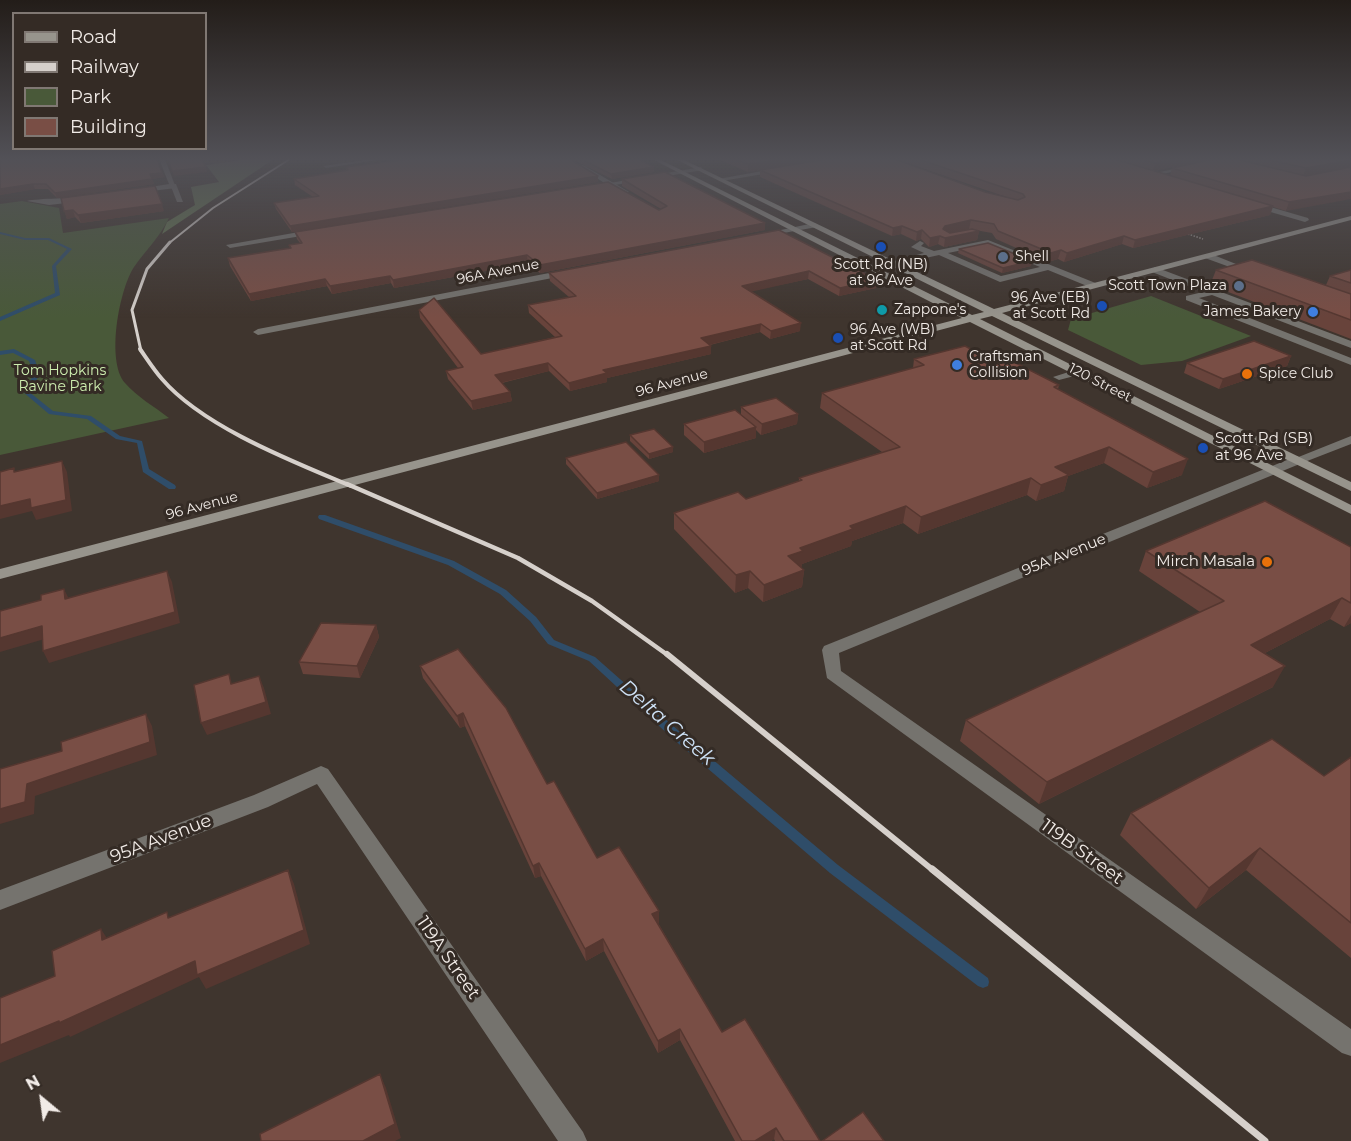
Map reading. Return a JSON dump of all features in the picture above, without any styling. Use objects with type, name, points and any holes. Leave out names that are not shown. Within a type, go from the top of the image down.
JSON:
[{"type":"main road","name":"120 Street","points":[[762,212],[1351,510]]},
{"type":"main road","name":"120 Street","points":[[788,212],[997,312],[1351,487]]},
{"type":"main road","name":"96 Avenue","points":[[0,574],[1351,218]]},
{"type":"street","points":[[1280,212],[1305,220]]},
{"type":"street","points":[[752,237],[814,225]]},
{"type":"street","points":[[230,245],[322,230]]},
{"type":"street","points":[[894,262],[992,240],[980,234]]},
{"type":"street","points":[[987,242],[1095,286]]},
{"type":"street","points":[[920,243],[915,247],[957,260],[1000,279],[1049,267]]},
{"type":"street","points":[[994,252],[1006,250]]},
{"type":"street","points":[[1208,256],[1266,277]]},
{"type":"street","points":[[1012,260],[1024,257]]},
{"type":"street","points":[[957,260],[968,258]]},
{"type":"street","points":[[975,268],[986,266]]},
{"type":"street","points":[[1155,270],[1351,345]]},
{"type":"street","name":"96A Avenue","points":[[258,333],[578,271]]},
{"type":"street","points":[[1142,273],[1199,296]]},
{"type":"street","points":[[1213,292],[1189,298],[1351,362]]},
{"type":"street","points":[[1059,377],[1078,372]]},
{"type":"street","name":"95A Avenue","points":[[830,650],[1351,440]]},
{"type":"street","name":"119B Street","points":[[830,650],[833,674],[1351,1044]]},
{"type":"street","name":"95A Avenue","points":[[0,900],[261,801],[321,774]]},
{"type":"street","name":"119A Street","points":[[321,774],[574,1141]]},
{"type":"path","points":[[1177,230],[1206,240]]},
{"type":"green space","name":"Tom Hopkins Ravine Park","points":[[0,212],[60,212],[63,233],[169,218],[134,267],[129,278],[117,325],[116,359],[119,373],[125,383],[169,418],[0,455]]},
{"type":"green space","points":[[183,212],[194,212],[162,234],[167,222]]},
{"type":"green space","points":[[1151,296],[1251,336],[1182,361],[1141,365],[1068,330],[1071,319]]},
{"type":"building","points":[[75,212],[99,212],[78,215]]},
{"type":"building","points":[[280,212],[375,212],[290,226]]},
{"type":"building","points":[[419,212],[744,212],[765,223],[540,265],[527,255],[393,280],[390,276],[330,286],[325,279],[249,294],[228,258],[291,248],[289,245],[302,243],[295,232]]},
{"type":"building","points":[[857,212],[1248,212],[1135,240],[1124,236],[1067,253],[1061,250],[1051,253],[998,231],[994,224],[971,220],[945,226],[943,229],[950,233],[972,229],[979,231],[945,238],[940,236],[930,238],[922,230],[917,232],[902,226],[893,228]]},
{"type":"building","points":[[779,230],[877,280],[840,288],[809,271],[742,286],[801,323],[771,331],[761,324],[701,338],[711,346],[603,370],[607,373],[569,383],[548,363],[495,375],[510,392],[471,401],[446,371],[463,367],[419,310],[434,298],[481,354],[562,336],[528,305],[576,296],[549,273]]},
{"type":"building","points":[[988,243],[1032,261],[1003,268],[959,249]]},
{"type":"building","points":[[1252,260],[1351,294],[1351,320],[1216,270]]},
{"type":"building","points":[[1351,270],[1351,283],[1330,276]]},
{"type":"building","points":[[1254,341],[1291,356],[1223,379],[1187,363]]},
{"type":"building","points":[[965,346],[993,361],[1006,358],[1059,385],[1054,387],[1188,459],[1153,472],[1109,447],[1055,467],[1069,475],[1041,485],[1031,478],[921,517],[906,506],[850,526],[853,529],[800,548],[803,551],[788,556],[804,570],[764,585],[750,571],[736,575],[674,513],[738,492],[746,499],[802,480],[799,478],[900,447],[822,393],[924,365],[914,359]]},
{"type":"building","points":[[776,398],[798,414],[762,424],[741,407]]},
{"type":"building","points":[[735,410],[756,427],[704,442],[684,424]]},
{"type":"building","points":[[654,429],[673,447],[649,454],[630,435]]},
{"type":"building","points":[[626,442],[659,475],[597,493],[566,458]]},
{"type":"building","points":[[62,461],[66,500],[31,508],[30,499],[0,506],[0,472],[14,468],[14,472]]},
{"type":"building","points":[[1265,501],[1351,547],[1351,603],[1342,598],[1251,645],[1285,666],[1047,782],[966,720],[1224,601],[1146,551]]},
{"type":"building","points":[[167,571],[175,612],[43,651],[42,626],[0,638],[0,611],[41,600],[41,595],[64,589],[65,599]]},
{"type":"building","points":[[321,623],[376,625],[357,666],[299,662]]},
{"type":"building","points":[[458,649],[506,708],[547,784],[554,781],[597,858],[619,847],[659,911],[652,914],[722,1032],[745,1019],[820,1141],[784,1141],[776,1128],[755,1141],[742,1141],[680,1029],[658,1041],[603,939],[585,949],[539,863],[533,866],[463,713],[457,716],[420,666]]},
{"type":"building","points":[[229,674],[231,684],[259,676],[266,702],[201,723],[194,685]]},
{"type":"building","points":[[146,714],[150,742],[27,784],[25,802],[0,809],[0,769],[62,751],[61,742]]},
{"type":"building","points":[[1272,739],[1324,776],[1351,757],[1351,923],[1260,848],[1209,888],[1131,813]]},
{"type":"building","points":[[288,870],[304,930],[197,975],[195,961],[59,1023],[59,1021],[0,1045],[0,998],[55,976],[52,951],[101,929],[102,940],[167,912],[168,918]]},
{"type":"building","points":[[380,1074],[395,1124],[363,1141],[261,1141],[260,1134]]},
{"type":"building","points":[[863,1112],[884,1141],[822,1141]]},
{"type":"waterway","name":"Delta Creek","points":[[0,233],[25,239],[49,239],[70,249],[54,266],[58,294],[0,319]]},
{"type":"waterway","name":"Delta Creek","points":[[0,353],[14,351],[32,360],[37,375],[25,391],[51,413],[89,417],[118,438],[140,442],[146,470],[172,487]]},
{"type":"waterway","name":"Delta Creek","points":[[322,517],[451,563],[503,592],[533,619],[551,642],[592,659],[676,735],[834,869],[983,982]]},
{"type":"railway","points":[[169,243],[208,212]]},
{"type":"railway","points":[[141,350],[132,310],[147,269],[169,243]]},
{"type":"railway","points":[[141,350],[162,379],[201,413],[250,442],[351,486]]},
{"type":"railway","points":[[347,484],[518,558],[592,601],[669,656]]},
{"type":"railway","points":[[667,654],[934,871]]},
{"type":"railway","points":[[932,869],[1265,1141]]},
{"type":"place","name":"Scott Rd (NB) at 96 Ave","points":[[881,247]]},
{"type":"place","name":"Shell","points":[[1003,257]]},
{"type":"place","name":"Scott Town Plaza","points":[[1239,286]]},
{"type":"place","name":"96 Ave (EB) at Scott Rd","points":[[1102,306]]},
{"type":"place","name":"Zappone's","points":[[882,310]]},
{"type":"place","name":"James Bakery","points":[[1313,312]]},
{"type":"place","name":"96 Ave (WB) at Scott Rd","points":[[838,338]]},
{"type":"place","name":"Craftsman Collision","points":[[957,365]]},
{"type":"place","name":"Spice Club","points":[[1247,374]]},
{"type":"place","name":"Scott Rd (SB) at 96 Ave","points":[[1203,448]]},
{"type":"place","name":"Mirch Masala","points":[[1267,562]]}]
